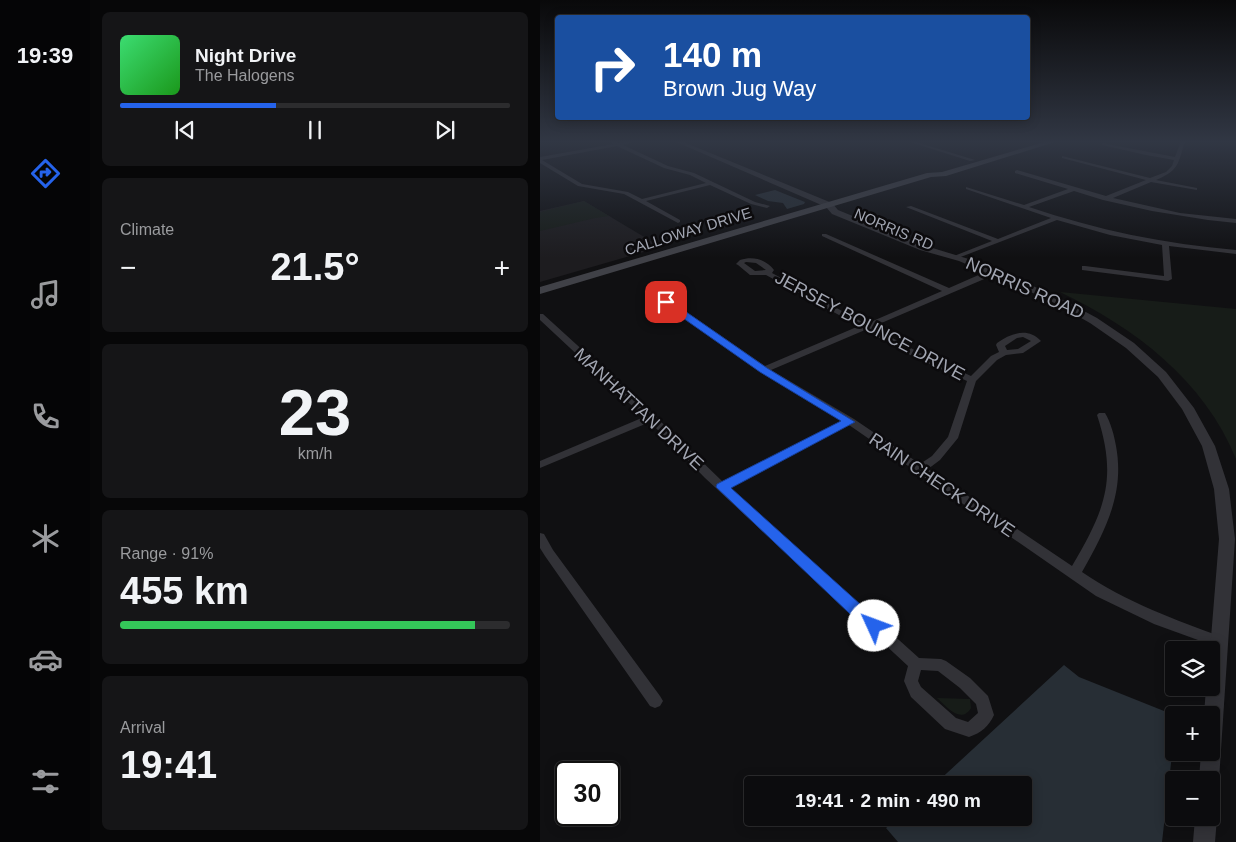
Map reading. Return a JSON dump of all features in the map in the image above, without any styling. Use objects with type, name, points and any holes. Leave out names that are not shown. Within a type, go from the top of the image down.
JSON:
[{"type":"main road","name":"CALLOWAY DRIVE","points":[[540,291],[912,180]]},
{"type":"street","points":[[574,180],[585,187],[626,193],[678,221]]},
{"type":"street","points":[[705,180],[753,203],[767,206]]},
{"type":"street","name":"NORRIS ROAD","points":[[770,180],[829,205],[835,212],[925,248],[956,257],[1049,295],[1102,325],[1145,358],[1183,400],[1204,436],[1220,477],[1226,512],[1230,578],[1220,642]]},
{"type":"street","points":[[1044,180],[1105,199],[1158,211],[1236,221]]},
{"type":"street","points":[[1105,199],[1151,180]]},
{"type":"street","points":[[1153,180],[1196,189]]},
{"type":"street","points":[[641,200],[711,183]]},
{"type":"street","points":[[968,188],[1101,231],[1165,244],[1236,252]]},
{"type":"street","points":[[1024,207],[1073,189]]},
{"type":"street","points":[[909,207],[998,241]]},
{"type":"street","points":[[956,257],[1057,218]]},
{"type":"street","points":[[824,235],[948,291]]},
{"type":"street","points":[[1085,268],[1168,279],[1165,244]]},
{"type":"street","points":[[764,370],[993,272]]},
{"type":"street","name":"JERSEY BOUNCE DRIVE","points":[[768,273],[917,355],[972,380]]},
{"type":"street","name":"RAIN CHECK DRIVE","points":[[650,291],[764,370],[850,422],[1074,574],[1134,610],[1171,626],[1217,641]]},
{"type":"street","name":"MANHATTAN DRIVE","points":[[540,316],[652,418],[722,487],[916,664]]},
{"type":"street","points":[[920,469],[936,458],[953,438],[972,380],[994,358],[1004,353]]},
{"type":"street","points":[[1074,574],[1104,519],[1112,491],[1115,464],[1113,448],[1102,415]]},
{"type":"street","points":[[540,465],[652,418]]},
{"type":"street","points":[[722,487],[850,422]]},
{"type":"street","points":[[540,537],[549,553],[655,701]]},
{"type":"street","points":[[916,664],[941,665],[965,683],[983,701],[986,715],[979,724],[969,730],[951,724],[916,692],[911,681],[916,664]]},
{"type":"street","points":[[1204,842],[1205,826]]},
{"type":"shaded area","points":[[775,190],[805,202],[804,204],[787,209],[783,203],[768,201],[755,195]]},
{"type":"shaded area","points":[[584,201],[661,247],[540,282],[540,211]]},
{"type":"shaded area","points":[[584,201],[609,216],[540,231],[540,212]]},
{"type":"shaded area","points":[[1060,292],[1236,309],[1236,459],[1206,405],[1164,359],[1115,322]]},
{"type":"shaded area","points":[[1064,665],[1079,677],[1165,711],[1165,761],[1171,761],[1170,771],[1165,771],[1165,816],[1162,842],[898,842],[886,828],[888,826],[1032,826],[1032,776],[944,776]]},
{"type":"shaded area","points":[[937,698],[970,699],[971,708],[963,715],[958,714]]},
{"type":"route","points":[[666,302],[764,370],[850,422],[722,487],[874,626]]}]
